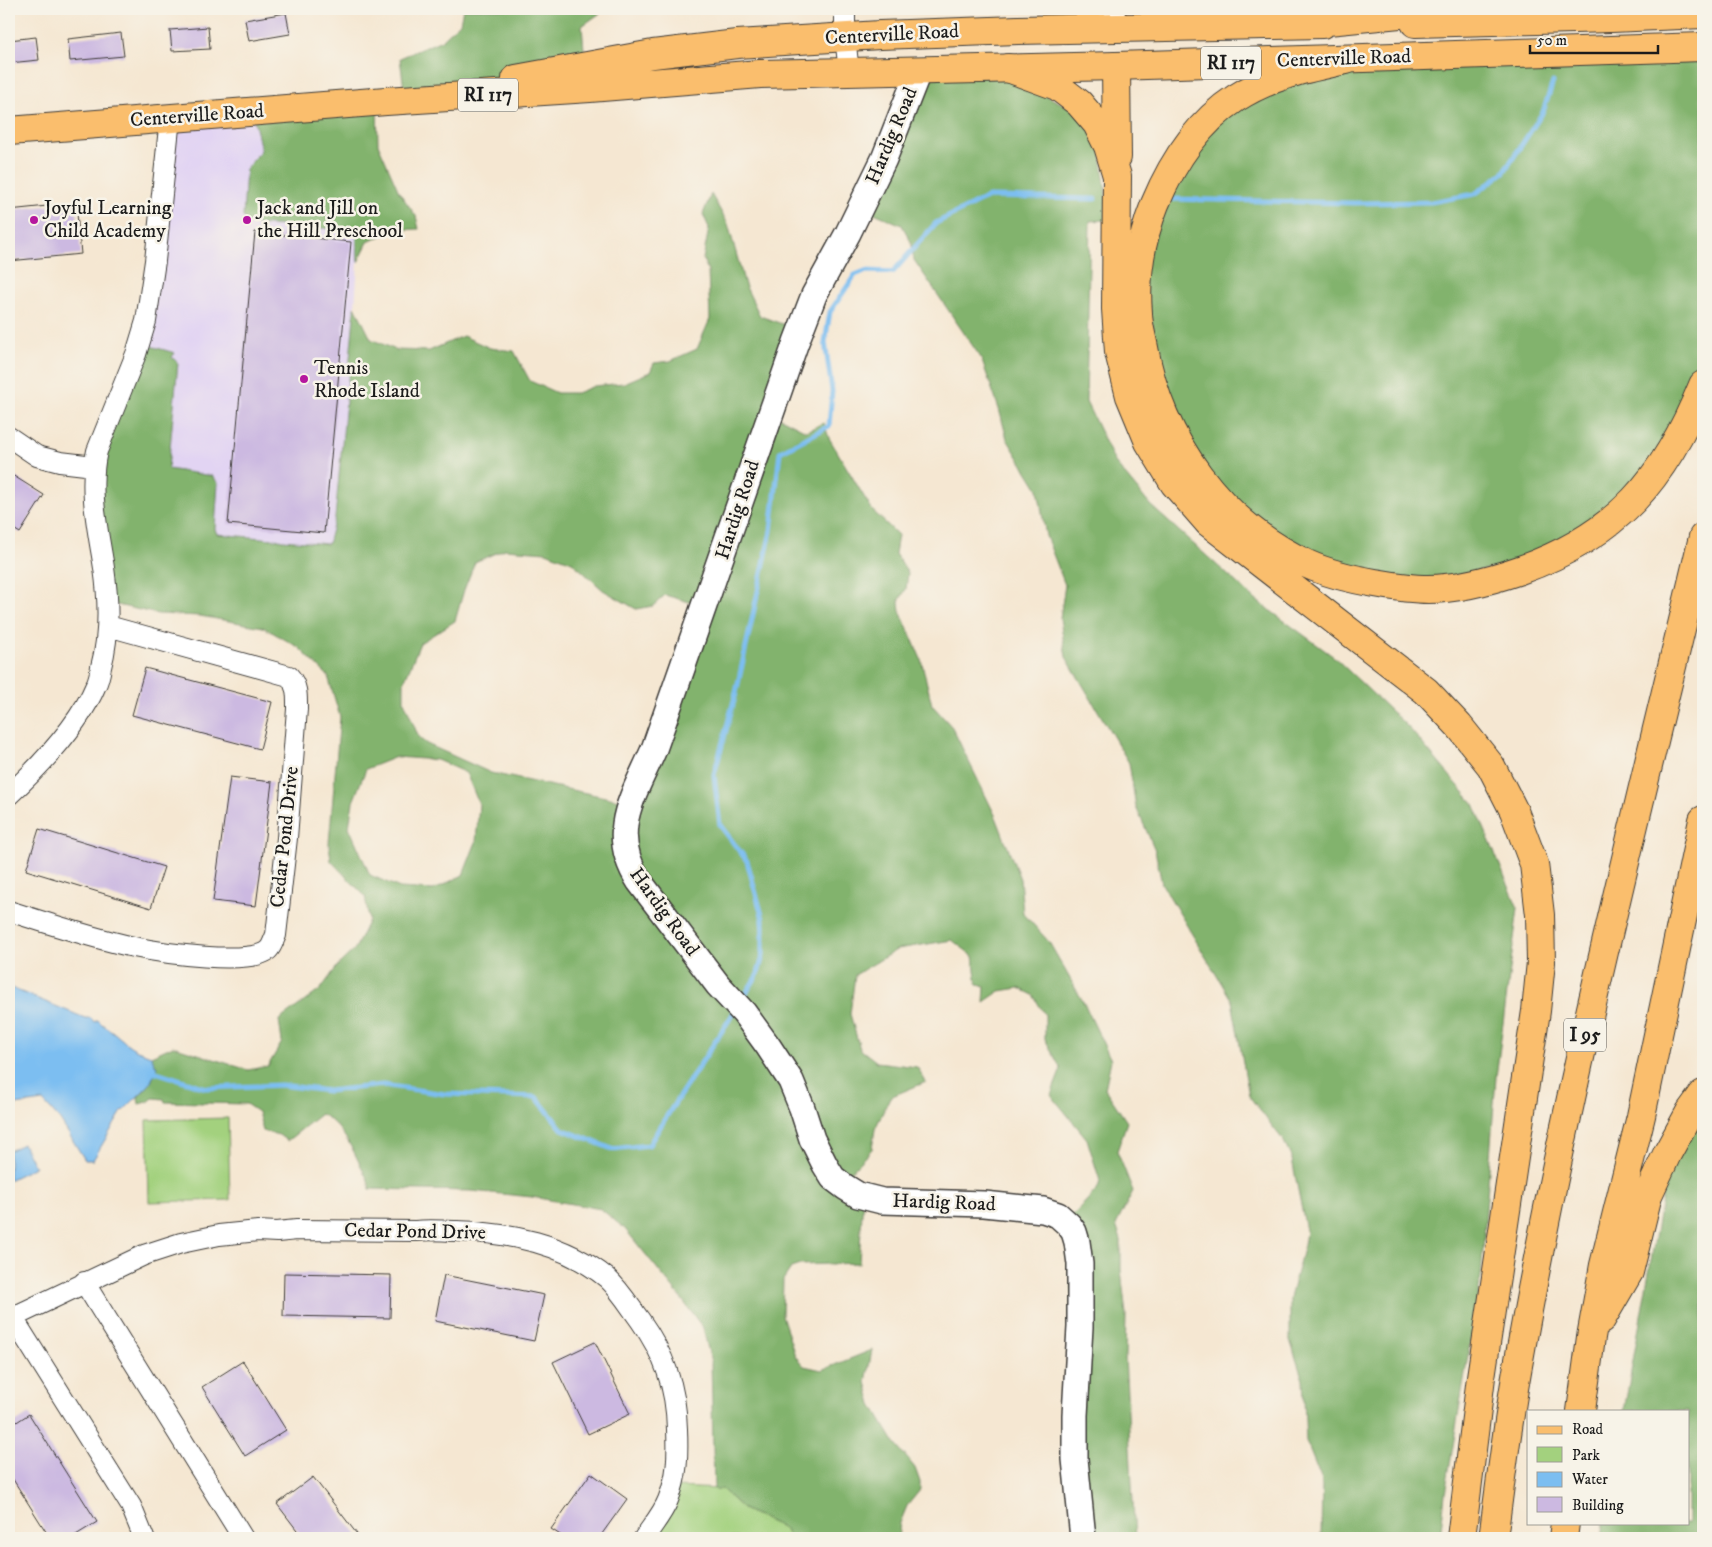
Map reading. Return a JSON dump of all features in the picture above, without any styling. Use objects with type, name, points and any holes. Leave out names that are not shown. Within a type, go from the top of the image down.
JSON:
[{"type":"main road","points":[[1297,24],[1451,9]]},
{"type":"main road","name":"Centerville Road","points":[[386,101],[653,54],[737,44],[1113,18],[1297,24],[1440,23],[1703,14]]},
{"type":"main road","points":[[1113,18],[1116,66],[1116,309],[1119,352],[1130,396],[1149,442],[1174,483],[1209,524],[1426,691],[1459,726],[1490,766],[1514,811],[1534,864],[1540,915],[1541,962],[1536,1011],[1481,1377],[1462,1538]]},
{"type":"main road","name":"Centerville Road","points":[[9,131],[760,74],[1346,60],[1703,47]]},
{"type":"main road","points":[[1346,60],[1291,72],[1260,85],[1234,99],[1205,123],[1183,150],[1161,188],[1147,225],[1138,268],[1138,314],[1147,365],[1160,407],[1183,454],[1212,492],[1246,526],[1278,549],[1302,562],[1348,578],[1390,586],[1428,589],[1459,586],[1501,576],[1538,564],[1571,549],[1604,527],[1628,505],[1650,483],[1668,458],[1703,386]]},
{"type":"main road","points":[[1008,68],[1057,86],[1079,103],[1097,124],[1108,146],[1117,176]]},
{"type":"main road","name":"I 95","points":[[1493,1538],[1518,1363],[1545,1221],[1597,979],[1703,537]]},
{"type":"main road","points":[[1581,1410],[1591,1337],[1604,1265],[1641,1116],[1703,820]]},
{"type":"main road","points":[[1591,1337],[1629,1272],[1648,1195],[1667,1154],[1690,1112],[1703,1094]]},
{"type":"main road","points":[[1563,1538],[1565,1524]]},
{"type":"street","points":[[845,9],[845,37],[849,72]]},
{"type":"street","name":"Hardig Road","points":[[919,70],[884,158],[848,233],[814,295],[654,749],[636,786],[627,816],[624,843],[625,854],[632,870],[679,936],[725,994],[744,1013],[791,1081],[819,1152],[833,1178],[845,1188],[858,1195],[882,1200],[984,1204],[1049,1211],[1064,1220],[1074,1232],[1080,1264],[1080,1327],[1075,1415],[1075,1459],[1082,1538]]},
{"type":"street","points":[[9,795],[60,742],[86,705],[97,684],[107,644],[107,593],[94,499],[94,466],[97,451],[136,354],[146,320],[156,262],[170,118]]},
{"type":"street","points":[[9,437],[37,456],[60,462],[94,466]]},
{"type":"street","name":"Cedar Pond Drive","points":[[9,911],[133,947],[206,956],[245,958],[261,954],[269,949],[276,935],[287,838],[297,709],[297,690],[294,681],[289,676],[108,626]]},
{"type":"street","name":"Cedar Pond Drive","points":[[144,1538],[131,1506],[11,1318],[144,1255],[182,1243],[219,1235],[258,1231],[416,1231],[434,1229],[500,1234],[526,1239],[555,1248],[575,1258],[607,1279],[630,1304],[651,1335],[669,1376],[677,1411],[679,1446],[676,1479],[667,1502],[644,1538]]},
{"type":"street","points":[[84,1282],[243,1538]]},
{"type":"shaded area","points":[[252,111],[261,150],[246,169],[251,224],[357,230],[358,262],[355,306],[335,518],[328,545],[217,534],[215,529],[218,482],[212,476],[168,469],[178,363],[172,357],[140,343],[170,123]]},
{"type":"green space","points":[[463,9],[606,9],[582,26],[585,62],[594,83],[405,97],[400,58],[442,40],[460,23]]},
{"type":"green space","points":[[1703,46],[1703,383],[1672,450],[1563,554],[1404,586],[1255,532],[1174,437],[1142,270],[1163,193],[1227,104],[1350,60]]},
{"type":"green space","points":[[1002,74],[1097,121],[1109,220],[1090,221],[1086,402],[1116,464],[1150,505],[1257,601],[1334,657],[1409,728],[1474,804],[1518,908],[1496,1077],[1481,1277],[1445,1494],[1440,1538],[1321,1538],[1322,1481],[1306,1441],[1303,1380],[1290,1340],[1290,1298],[1306,1231],[1292,1159],[1283,1140],[1249,1096],[1232,1001],[1162,884],[1155,850],[1136,807],[1129,763],[1066,657],[1060,618],[1065,585],[1046,536],[1038,489],[1007,439],[999,409],[981,358],[914,260],[911,242],[902,225],[865,209],[916,78]]},
{"type":"green space","points":[[377,102],[378,144],[399,192],[416,216],[419,229],[394,230],[368,242],[358,262],[356,230],[251,224],[243,217],[246,169],[261,150],[252,111]]},
{"type":"green space","points":[[711,194],[728,224],[745,285],[760,316],[799,330],[775,415],[806,431],[824,423],[829,438],[872,510],[898,535],[895,554],[908,573],[906,589],[899,601],[900,611],[921,659],[932,705],[952,727],[996,817],[1020,879],[1023,913],[1049,942],[1085,1005],[1111,1060],[1105,1089],[1127,1122],[1117,1151],[1133,1191],[1116,1225],[1121,1240],[1121,1270],[1126,1315],[1125,1357],[1135,1538],[1083,1538],[1069,1220],[1098,1188],[1100,1181],[1087,1139],[1051,1095],[1061,1069],[1045,1039],[1045,1015],[1033,995],[1019,988],[1000,991],[984,1002],[985,986],[977,984],[973,956],[952,940],[898,949],[855,975],[850,1014],[860,1049],[877,1062],[917,1067],[926,1082],[890,1097],[875,1129],[872,1149],[844,1179],[863,1197],[859,1263],[800,1265],[791,1268],[783,1280],[782,1315],[795,1356],[804,1366],[822,1370],[872,1350],[866,1382],[872,1405],[894,1442],[915,1468],[920,1482],[920,1490],[907,1506],[900,1523],[898,1538],[789,1538],[784,1528],[743,1509],[722,1489],[714,1489],[711,1362],[703,1328],[625,1229],[601,1209],[532,1197],[471,1191],[370,1189],[368,1180],[343,1134],[337,1126],[321,1114],[287,1141],[279,1135],[263,1131],[258,1112],[246,1104],[165,1102],[164,1099],[153,1098],[148,1102],[139,1104],[138,1097],[150,1084],[157,1068],[151,1056],[173,1046],[248,1070],[268,1066],[282,1042],[279,1020],[320,990],[339,964],[355,949],[369,920],[365,896],[331,861],[329,843],[340,717],[328,676],[298,647],[263,627],[200,616],[158,614],[108,603],[94,464],[140,343],[175,353],[172,357],[178,363],[168,469],[212,476],[218,483],[215,529],[217,534],[328,544],[335,518],[355,306],[371,339],[396,350],[429,351],[463,336],[490,348],[514,351],[530,381],[557,393],[577,393],[594,386],[624,383],[650,372],[654,363],[670,361],[697,349],[710,319],[708,271],[703,259],[709,228],[703,214]],"holes":[[[505,549],[546,552],[572,562],[603,590],[636,609],[653,606],[665,595],[703,606],[629,802],[491,773],[427,744],[419,738],[404,701],[404,682],[420,643],[455,621],[475,562]],[[396,757],[437,760],[466,773],[479,804],[476,842],[463,875],[433,890],[400,888],[370,875],[349,827],[353,802],[366,769]]]},
{"type":"green space","points":[[1703,1093],[1703,1538],[1602,1538],[1604,1524],[1690,1524],[1690,1410],[1624,1410],[1669,1160]]},
{"type":"green space","points":[[228,1118],[230,1200],[149,1202],[147,1120]]},
{"type":"green space","points":[[675,1487],[722,1489],[743,1509],[784,1528],[789,1538],[644,1538]]},
{"type":"water","points":[[9,987],[85,1018],[91,1018],[94,1022],[98,1020],[131,1046],[151,1056],[157,1068],[150,1084],[121,1113],[93,1160],[85,1160],[60,1120],[43,1101],[9,1106]]},
{"type":"water","points":[[23,1144],[35,1167],[9,1180],[9,1151]]},
{"type":"building","points":[[286,13],[290,34],[249,41],[245,20]]},
{"type":"building","points":[[208,27],[210,49],[172,51],[170,30]]},
{"type":"building","points":[[121,33],[124,56],[70,61],[68,39]]},
{"type":"building","points":[[36,37],[39,60],[9,63],[9,40]]},
{"type":"building","points":[[76,203],[81,254],[9,261],[9,210]]},
{"type":"building","name":"Tennis Rhode Island","points":[[255,232],[351,242],[324,533],[228,524]]},
{"type":"building","points":[[9,473],[44,495],[20,533],[9,526]]},
{"type":"building","points":[[145,668],[272,702],[260,749],[132,715]]},
{"type":"building","points":[[230,777],[272,782],[256,906],[213,901]]},
{"type":"building","points":[[39,829],[164,867],[151,908],[26,870]]},
{"type":"building","points":[[284,1273],[391,1275],[390,1318],[283,1316]]},
{"type":"building","points":[[444,1275],[544,1295],[534,1341],[435,1321]]},
{"type":"building","points":[[595,1342],[630,1414],[588,1434],[553,1362]]},
{"type":"building","points":[[243,1361],[286,1430],[245,1456],[202,1387]]},
{"type":"building","points":[[29,1414],[97,1522],[71,1538],[50,1538],[9,1473],[9,1427]]},
{"type":"building","points":[[591,1473],[627,1499],[599,1538],[565,1538],[551,1529]]},
{"type":"building","points":[[313,1477],[360,1538],[303,1538],[277,1504]]},
{"type":"waterway","points":[[1169,199],[1354,203],[1431,202],[1475,194],[1504,172],[1543,112],[1553,82]]},
{"type":"waterway","points":[[741,1001],[758,974],[763,955],[763,919],[747,861],[720,825],[714,775],[736,693],[771,531],[780,452],[829,426],[832,391],[825,342],[830,312],[855,275],[865,271],[893,272],[936,223],[988,197],[1095,199]]},
{"type":"waterway","points":[[153,1071],[206,1088],[281,1085],[328,1091],[383,1085],[445,1094],[536,1097],[562,1129],[612,1149],[649,1145],[734,1012]]},
{"type":"place","name":"Joyful Learning Child Academy","points":[[34,220]]},
{"type":"place","name":"Jack and Jill on the Hill Preschool","points":[[247,220]]},
{"type":"place","name":"Tennis Rhode Island","points":[[304,379]]}]
